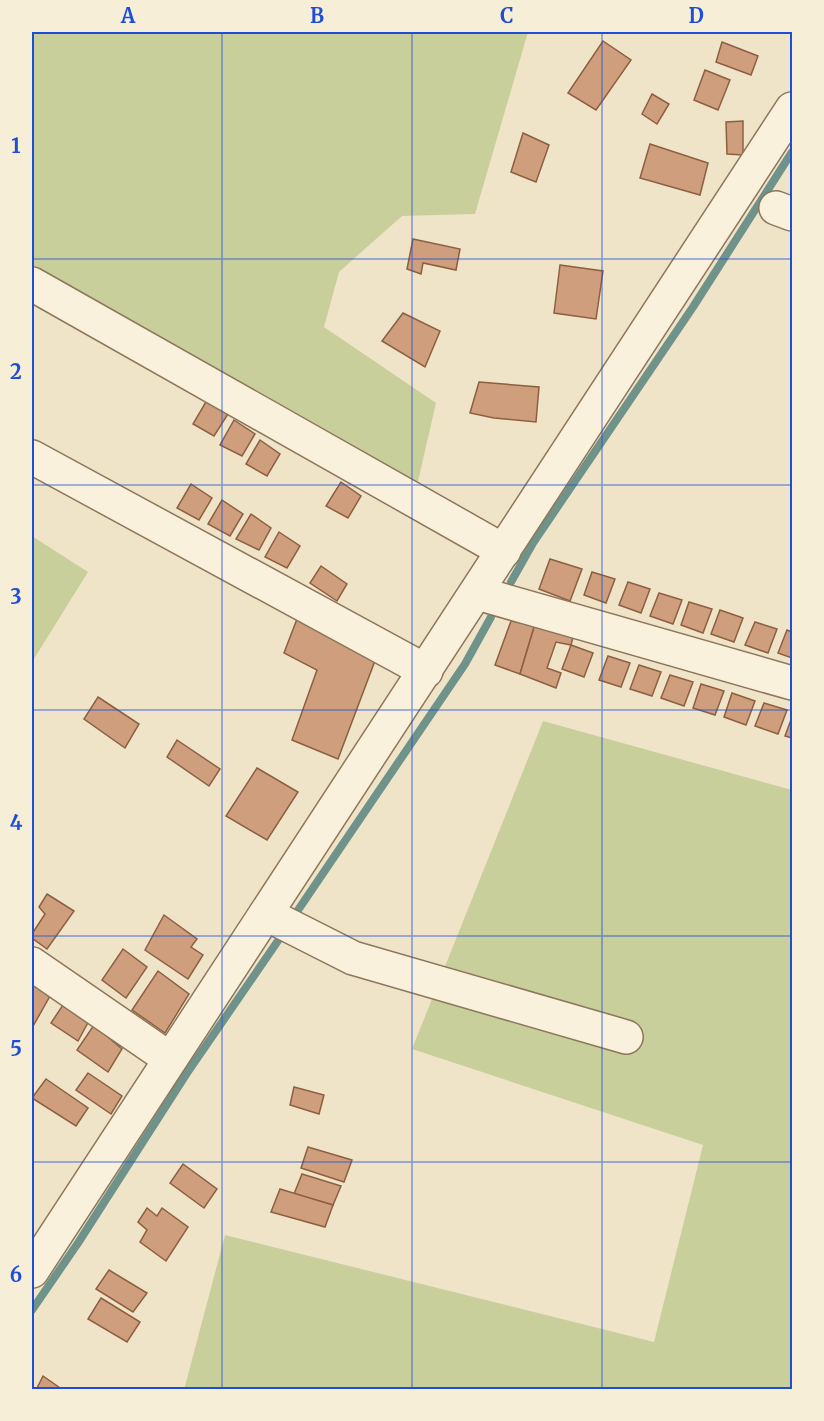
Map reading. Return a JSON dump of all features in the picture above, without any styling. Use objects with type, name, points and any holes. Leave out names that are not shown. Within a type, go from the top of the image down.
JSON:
[{"type":"street","points":[[32,1271],[171,1059],[270,916],[426,670],[792,109]]},
{"type":"street","points":[[32,284],[504,552]]},
{"type":"street","points":[[32,457],[426,670]]},
{"type":"street","points":[[477,593],[792,683]]},
{"type":"street","points":[[270,916],[354,958],[626,1037]]},
{"type":"street","points":[[32,964],[171,1059]]},
{"type":"green space","points":[[32,32],[528,32],[475,214],[402,216],[339,272],[324,327],[436,403],[416,490],[32,270]]},
{"type":"green space","points":[[32,536],[88,572],[32,662]]},
{"type":"green space","points":[[543,721],[792,790],[792,1389],[184,1390],[225,1235],[654,1342],[703,1145],[412,1049]]},
{"type":"building","points":[[603,41],[631,60],[596,110],[568,93]]},
{"type":"building","points":[[722,42],[758,56],[751,75],[716,62]]},
{"type":"building","points":[[705,70],[730,80],[718,110],[694,100]]},
{"type":"building","points":[[652,94],[669,104],[657,124],[642,114]]},
{"type":"building","points":[[743,121],[743,155],[727,154],[726,122]]},
{"type":"building","points":[[523,133],[549,145],[536,182],[511,172]]},
{"type":"building","points":[[650,144],[708,163],[700,195],[640,178]]},
{"type":"building","points":[[413,239],[460,249],[456,270],[423,263],[421,274],[407,269]]},
{"type":"building","points":[[560,265],[603,271],[596,319],[554,313]]},
{"type":"building","points":[[403,313],[440,331],[425,367],[382,341]]},
{"type":"building","points":[[479,382],[539,387],[536,422],[470,413]]},
{"type":"building","points":[[207,400],[228,414],[214,436],[193,424]]},
{"type":"building","points":[[234,420],[255,434],[242,456],[220,445]]},
{"type":"building","points":[[260,440],[280,454],[267,476],[246,464]]},
{"type":"building","points":[[341,482],[361,496],[348,518],[326,506]]},
{"type":"building","points":[[191,484],[212,498],[199,520],[177,508]]},
{"type":"building","points":[[222,500],[243,514],[230,536],[208,524]]},
{"type":"building","points":[[251,514],[271,528],[259,550],[236,539]]},
{"type":"building","points":[[279,532],[300,546],[287,568],[265,557]]},
{"type":"building","points":[[550,559],[582,569],[570,601],[539,589]]},
{"type":"building","points":[[321,566],[347,584],[337,601],[310,583]]},
{"type":"building","points":[[592,572],[615,579],[606,603],[584,595]]},
{"type":"building","points":[[628,582],[650,589],[641,613],[619,605]]},
{"type":"building","points":[[659,593],[682,600],[673,624],[650,616]]},
{"type":"building","points":[[689,602],[712,609],[703,633],[681,625]]},
{"type":"building","points":[[720,610],[743,618],[734,642],[711,634]]},
{"type":"building","points":[[297,619],[376,658],[338,759],[292,740],[317,670],[284,653]]},
{"type":"building","points":[[522,619],[535,624],[520,674],[495,665],[511,621],[520,623]]},
{"type":"building","points":[[755,622],[777,629],[768,653],[745,645]]},
{"type":"building","points":[[535,624],[573,637],[571,645],[556,642],[547,668],[561,673],[556,688],[520,674]]},
{"type":"building","points":[[787,630],[792,632],[792,658],[778,653]]},
{"type":"building","points":[[571,645],[593,653],[584,677],[562,669]]},
{"type":"building","points":[[608,656],[630,663],[621,687],[599,680]]},
{"type":"building","points":[[639,665],[661,672],[652,696],[630,689]]},
{"type":"building","points":[[670,675],[693,682],[684,706],[661,698]]},
{"type":"building","points":[[701,684],[724,691],[715,715],[693,708]]},
{"type":"building","points":[[732,693],[755,701],[746,725],[724,717]]},
{"type":"building","points":[[98,697],[139,724],[125,748],[84,719]]},
{"type":"building","points":[[764,703],[787,710],[778,734],[755,726]]},
{"type":"building","points":[[792,717],[792,738],[785,736]]},
{"type":"building","points":[[177,740],[220,769],[209,786],[167,757]]},
{"type":"building","points":[[257,768],[298,792],[267,840],[226,816]]},
{"type":"building","points":[[47,894],[74,911],[47,949],[32,938],[32,934],[45,914],[39,907]]},
{"type":"building","points":[[164,915],[197,939],[191,947],[203,955],[188,979],[145,950]]},
{"type":"building","points":[[123,949],[147,967],[126,998],[102,980]]},
{"type":"building","points":[[158,971],[189,994],[165,1033],[132,1010]]},
{"type":"building","points":[[32,984],[50,996],[32,1028]]},
{"type":"building","points":[[65,1002],[90,1019],[78,1041],[51,1023]]},
{"type":"building","points":[[94,1025],[122,1049],[108,1072],[77,1050]]},
{"type":"building","points":[[88,1073],[122,1096],[111,1114],[76,1090]]},
{"type":"building","points":[[46,1079],[88,1108],[76,1126],[32,1098]]},
{"type":"building","points":[[294,1087],[324,1095],[319,1114],[290,1105]]},
{"type":"building","points":[[308,1147],[352,1160],[344,1182],[301,1168]]},
{"type":"building","points":[[183,1164],[217,1189],[204,1208],[170,1183]]},
{"type":"building","points":[[302,1174],[341,1186],[333,1205],[294,1194]]},
{"type":"building","points":[[280,1189],[333,1205],[325,1227],[271,1212]]},
{"type":"building","points":[[147,1208],[157,1216],[162,1208],[188,1227],[166,1261],[140,1242],[147,1230],[138,1222]]},
{"type":"building","points":[[109,1270],[147,1293],[133,1312],[96,1289]]},
{"type":"building","points":[[101,1298],[140,1322],[127,1342],[88,1319]]},
{"type":"building","points":[[43,1376],[63,1390],[36,1390]]},
{"type":"waterway","points":[[511,582],[533,543],[693,307],[792,152]]},
{"type":"waterway","points":[[292,919],[465,664],[491,617]]},
{"type":"waterway","points":[[32,1310],[78,1243],[187,1073],[284,932]]}]
